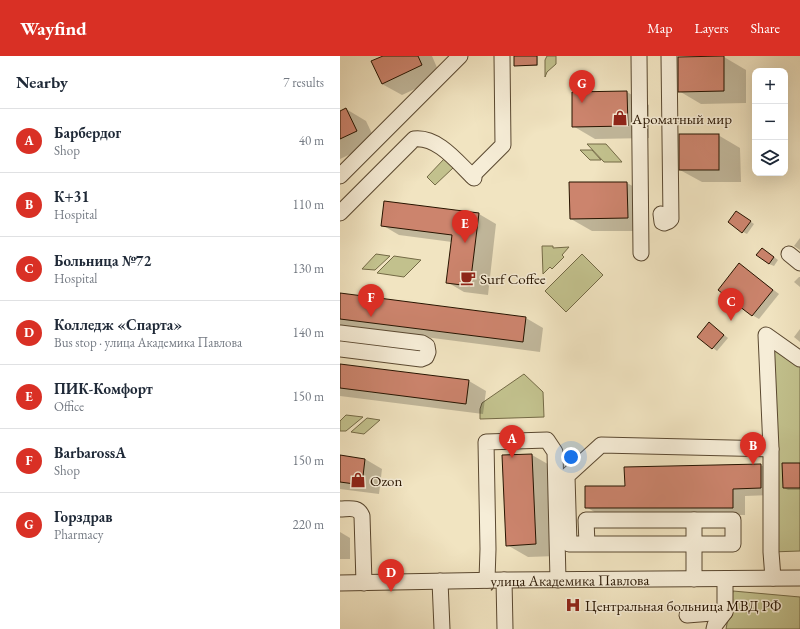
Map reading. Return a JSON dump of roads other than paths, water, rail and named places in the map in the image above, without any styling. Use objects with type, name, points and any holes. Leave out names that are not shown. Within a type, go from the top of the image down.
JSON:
[{"type":"street","points":[[340,176],[460,56]]},
{"type":"street","points":[[340,213],[411,141],[416,139],[426,140],[436,144],[448,153],[473,177],[504,145],[502,56]]},
{"type":"street","points":[[639,56],[641,253]]},
{"type":"street","points":[[661,214],[662,222],[664,223],[669,221],[671,218],[669,56]]},
{"type":"street","points":[[340,333],[422,343],[427,346],[428,352],[426,357],[421,359],[340,349]]},
{"type":"street","points":[[773,578],[771,552],[771,449],[766,335],[800,359]]},
{"type":"street","points":[[487,580],[488,549],[486,442],[547,440],[555,452],[558,580]]},
{"type":"street","points":[[587,544],[586,520],[733,520],[733,544],[587,544],[568,544],[567,476],[601,445],[771,449]]},
{"type":"street","points":[[340,509],[356,509],[362,516],[364,583]]},
{"type":"street","points":[[694,520],[694,579]]},
{"type":"street","name":"улица Академика Павлова","points":[[340,583],[487,580],[800,578]]},
{"type":"street","points":[[714,629],[715,625],[725,612],[725,579]]},
{"type":"street","points":[[504,580],[505,629]]},
{"type":"street","points":[[440,581],[442,629]]},
{"type":"street","points":[[687,615],[725,612]]},
{"type":"place","name":"Горздрав","points":[[582,103]]},
{"type":"place","name":"Ароматный мир","points":[[620,118]]},
{"type":"place","name":"ПИК-Комфорт","points":[[465,243]]},
{"type":"place","name":"Surf Coffee","points":[[468,278]]},
{"type":"place","name":"BarbarossA","points":[[371,317]]},
{"type":"place","name":"Больница №72","points":[[731,321]]},
{"type":"place","name":"Барбердог","points":[[512,458]]},
{"type":"place","name":"К+31","points":[[753,465]]},
{"type":"place","name":"Ozon","points":[[358,480]]},
{"type":"place","name":"Колледж «Спарта»","points":[[391,592]]},
{"type":"place","name":"Центральная больница МВД РФ","points":[[573,605]]}]
